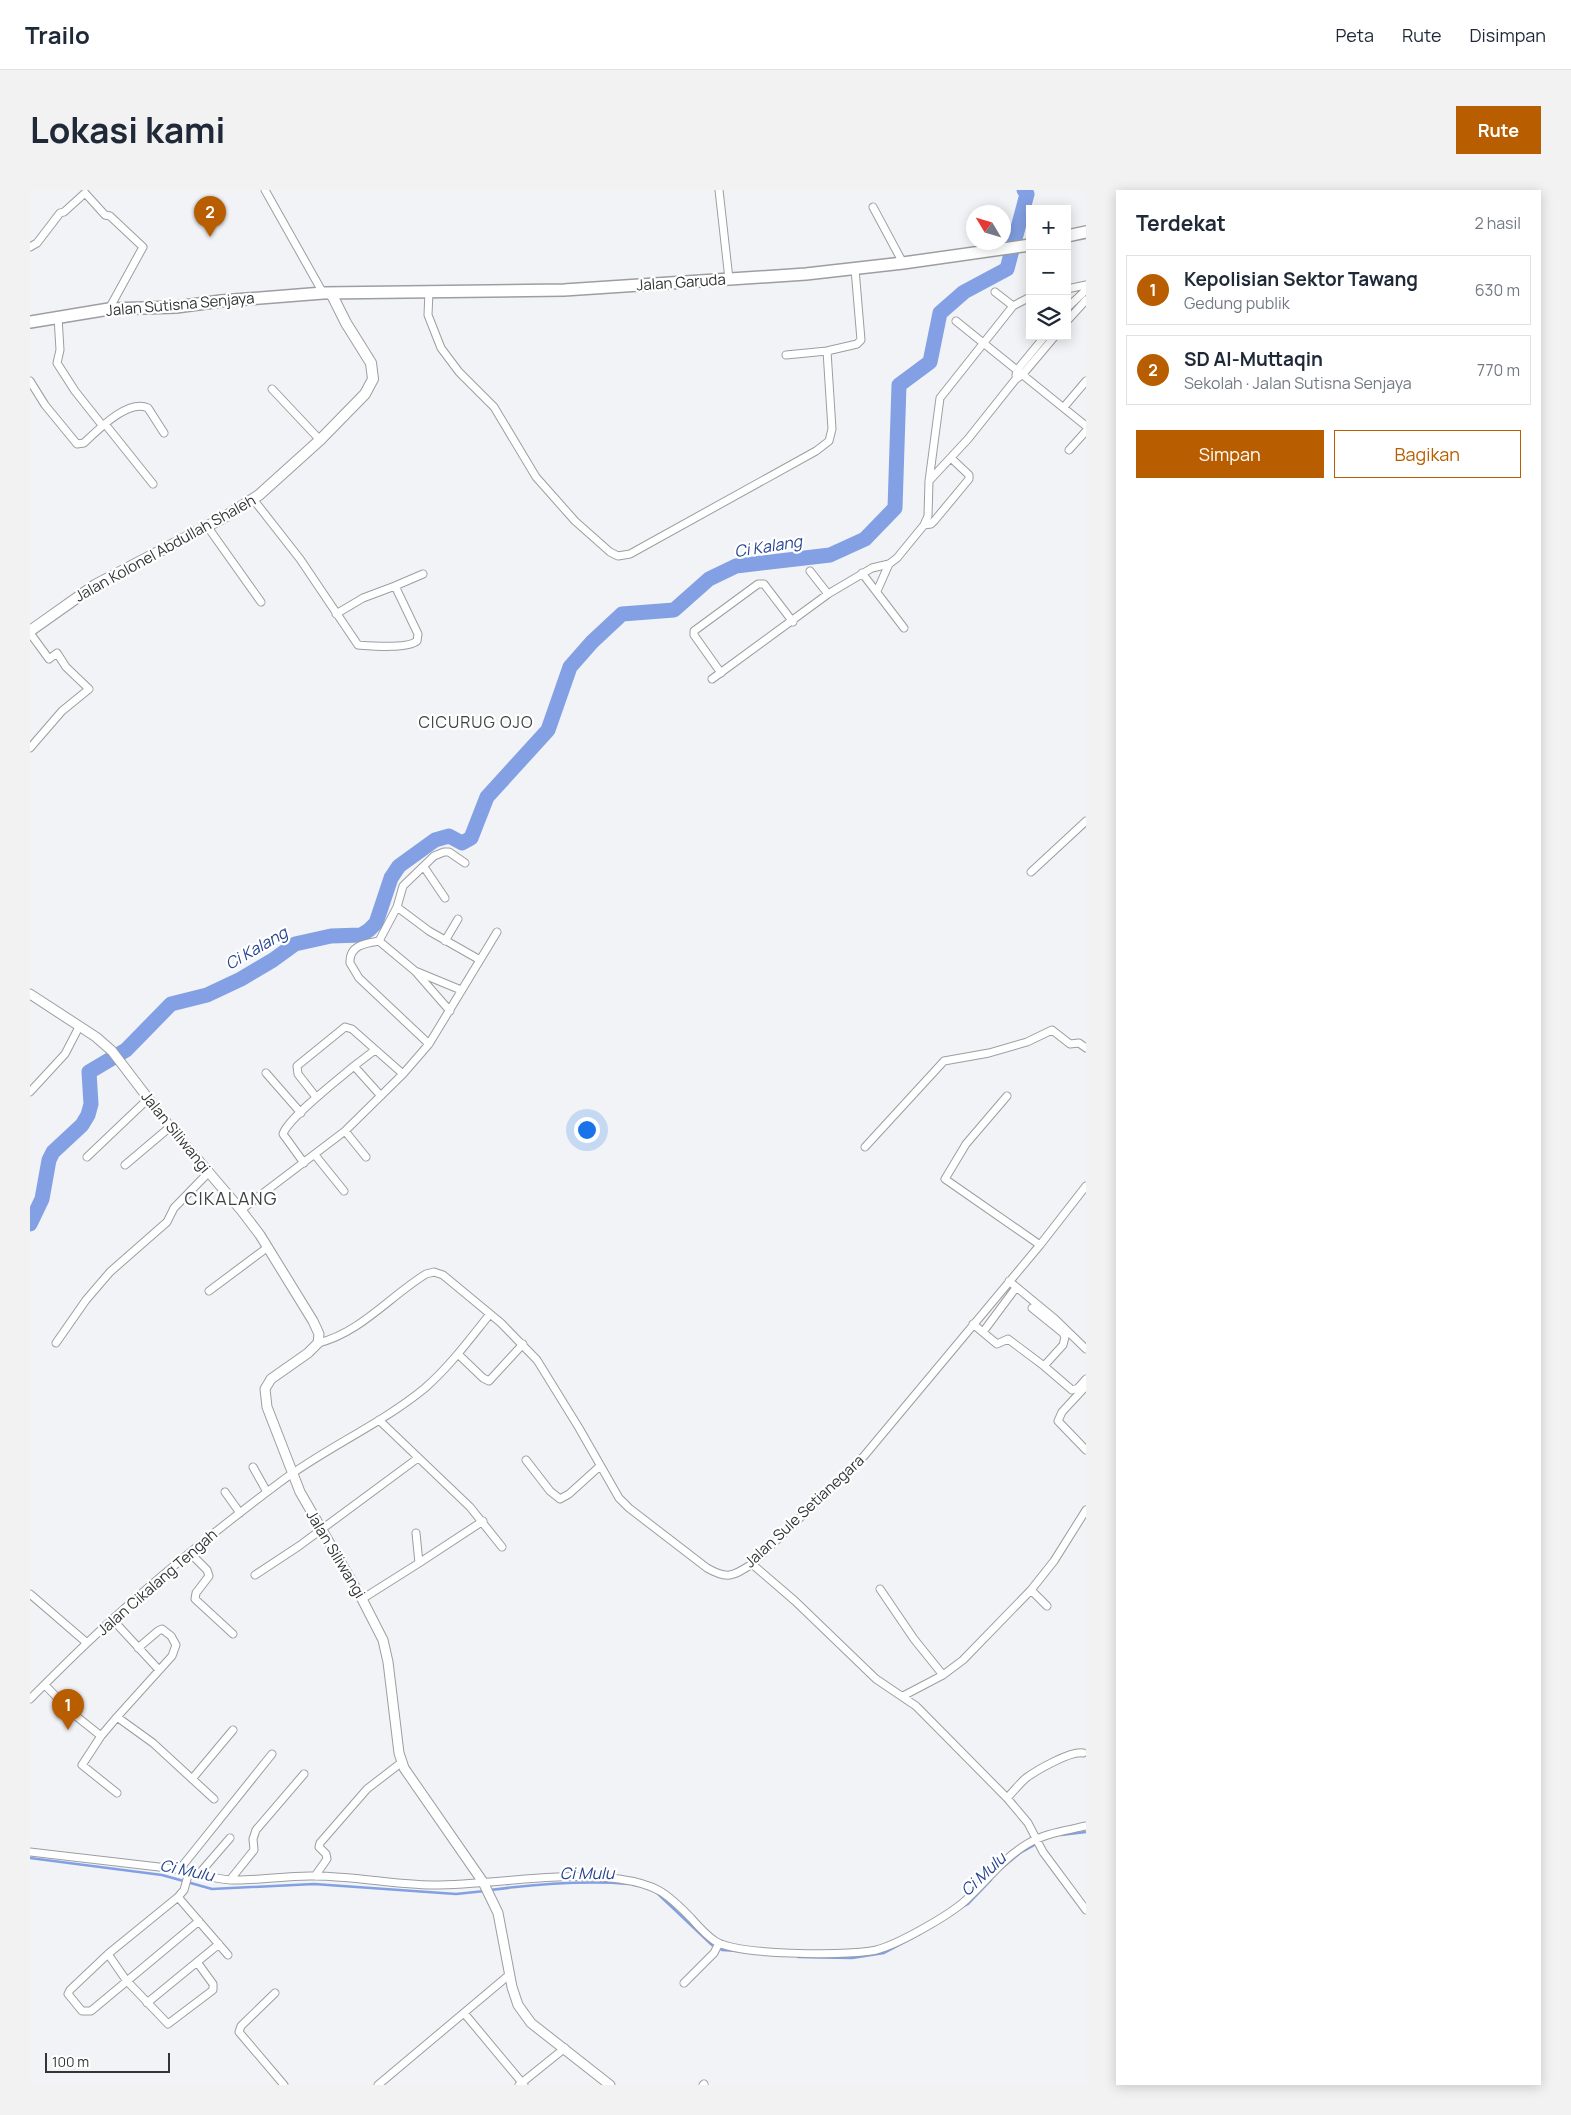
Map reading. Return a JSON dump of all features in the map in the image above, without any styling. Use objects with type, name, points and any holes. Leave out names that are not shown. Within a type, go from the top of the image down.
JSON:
[{"type":"main road","points":[[1071,235],[1086,232]]},
{"type":"main road","name":"Jalan Garuda","points":[[327,293],[564,290],[729,279],[855,269],[1006,250],[1026,245]]},
{"type":"main road","name":"Jalan Sutisna Senjaya","points":[[30,322],[109,310],[176,307],[221,301],[327,293]]},
{"type":"main road","name":"Jalan Kolonel Abdullah Shaleh","points":[[30,632],[95,585],[207,526],[252,499],[273,484],[365,394],[371,386],[373,375],[368,358],[327,293]]},
{"type":"street","points":[[265,190],[327,293]]},
{"type":"street","points":[[719,190],[729,279]]},
{"type":"street","points":[[30,246],[37,242],[60,213],[64,212],[85,193],[104,215],[110,216],[143,247],[109,310]]},
{"type":"street","points":[[873,207],[903,263]]},
{"type":"street","points":[[786,355],[827,351],[858,344],[861,341],[855,269]]},
{"type":"street","points":[[1071,288],[1086,285]]},
{"type":"street","points":[[1071,301],[1086,290]]},
{"type":"street","points":[[429,291],[428,315],[441,348],[460,372],[494,407],[527,464],[552,497],[610,552],[618,556],[630,554],[816,451],[829,441],[832,429],[827,351]]},
{"type":"street","points":[[995,292],[1013,306]]},
{"type":"street","points":[[712,680],[828,594],[862,573],[872,568],[889,564],[897,558],[927,520],[929,481],[940,398],[1013,306],[1026,299]]},
{"type":"street","points":[[1071,316],[1086,300]]},
{"type":"street","points":[[1071,304],[1079,307]]},
{"type":"street","points":[[58,317],[60,346],[60,353],[56,360],[58,365],[153,484]]},
{"type":"street","points":[[956,321],[1086,426]]},
{"type":"street","points":[[929,481],[951,458],[1015,380],[1041,340]]},
{"type":"street","points":[[1020,372],[1051,340]]},
{"type":"street","points":[[30,381],[45,405],[78,444],[84,443],[122,412],[144,406],[149,409],[164,433]]},
{"type":"street","points":[[1064,407],[1086,381]]},
{"type":"street","points":[[272,389],[320,440]]},
{"type":"street","points":[[1069,450],[1086,431]]},
{"type":"street","points":[[924,525],[934,522],[969,480],[969,475],[951,458]]},
{"type":"street","points":[[252,499],[300,559],[358,645],[392,646],[414,644],[417,641],[419,636],[395,586]]},
{"type":"street","points":[[207,526],[260,602]]},
{"type":"street","points":[[877,591],[889,564]]},
{"type":"street","points":[[810,571],[828,594]]},
{"type":"street","points":[[862,573],[904,628]]},
{"type":"street","points":[[336,614],[363,598],[423,574]]},
{"type":"street","points":[[721,673],[694,635],[694,631],[758,584],[764,584],[792,622]]},
{"type":"street","points":[[30,632],[49,659],[57,653],[66,667],[89,689],[62,711],[30,748]]},
{"type":"street","points":[[1031,872],[1086,821]]},
{"type":"street","points":[[379,941],[397,908],[403,886],[424,867],[428,860],[444,852],[454,854],[465,864]]},
{"type":"street","points":[[424,867],[445,898]]},
{"type":"street","points":[[397,908],[444,941],[480,960]]},
{"type":"street","points":[[444,941],[458,919]]},
{"type":"street","points":[[241,1210],[315,1156],[345,1131],[403,1074],[429,1044],[497,932]]},
{"type":"street","points":[[379,941],[415,971],[450,1011]]},
{"type":"street","points":[[379,941],[363,944],[356,948],[350,956],[351,966],[359,978],[429,1044]]},
{"type":"street","points":[[415,971],[461,990]]},
{"type":"street","name":"Jalan Siliwangi","points":[[30,994],[96,1037],[118,1059],[170,1127],[241,1210],[268,1247],[313,1321],[319,1334],[318,1343],[308,1353],[271,1379],[265,1389],[268,1412],[291,1474],[379,1630],[386,1652],[402,1762],[412,1781],[483,1882],[492,1900],[498,1913],[514,1996],[525,2015],[540,2030],[610,2085]]},
{"type":"street","points":[[30,1092],[65,1054],[79,1027]]},
{"type":"street","points":[[316,1098],[300,1078],[296,1068],[345,1027],[350,1028],[403,1074]]},
{"type":"street","points":[[865,1147],[944,1061],[988,1053],[1027,1042],[1052,1030],[1070,1044],[1079,1043],[1086,1048]]},
{"type":"street","points":[[304,1163],[283,1134],[285,1128],[316,1098],[375,1050]]},
{"type":"street","points":[[354,1066],[381,1096]]},
{"type":"street","points":[[266,1073],[301,1113]]},
{"type":"street","points":[[1007,1096],[966,1144],[945,1179],[1040,1245]]},
{"type":"street","points":[[87,1157],[149,1098]]},
{"type":"street","points":[[124,1165],[170,1127]]},
{"type":"street","points":[[345,1131],[366,1157]]},
{"type":"street","points":[[315,1156],[344,1191]]},
{"type":"street","points":[[56,1343],[86,1300],[108,1274],[167,1222],[174,1208],[209,1172]]},
{"type":"street","name":"Jalan Sule Setianegara","points":[[318,1343],[335,1339],[431,1272],[446,1276],[523,1344],[537,1360],[623,1503],[708,1568],[723,1575],[732,1576],[752,1564],[864,1456],[1040,1245],[1086,1186]]},
{"type":"street","points":[[209,1291],[268,1247]]},
{"type":"street","points":[[1009,1281],[1067,1330],[1086,1349]]},
{"type":"street","points":[[983,1332],[1015,1289]]},
{"type":"street","points":[[1032,1308],[1063,1333],[1065,1337],[1062,1345],[1044,1366]]},
{"type":"street","name":"Jalan Cikalang Tengah","points":[[30,1699],[87,1643],[190,1553],[240,1513],[291,1474],[379,1420],[424,1388],[459,1355],[466,1343],[490,1314]]},
{"type":"street","points":[[973,1324],[997,1344],[1008,1339],[1072,1390],[1078,1388],[1086,1379]]},
{"type":"street","points":[[459,1355],[483,1378],[489,1380],[523,1344]]},
{"type":"street","points":[[1086,1386],[1062,1412],[1058,1421],[1086,1450]]},
{"type":"street","points":[[379,1420],[483,1521],[502,1547]]},
{"type":"street","points":[[255,1575],[321,1530],[418,1458]]},
{"type":"street","points":[[526,1460],[552,1493],[560,1499],[569,1494],[600,1466]]},
{"type":"street","points":[[253,1467],[268,1492]]},
{"type":"street","points":[[224,1492],[240,1513]]},
{"type":"street","points":[[903,1696],[943,1675],[963,1660],[1031,1590],[1054,1561],[1086,1510]]},
{"type":"street","points":[[362,1599],[483,1521]]},
{"type":"street","points":[[416,1532],[419,1563]]},
{"type":"street","points":[[190,1553],[207,1570],[209,1576],[196,1593],[195,1599],[233,1634]]},
{"type":"street","points":[[752,1564],[795,1601],[876,1679],[903,1696],[921,1711],[1007,1798],[1028,1823],[1038,1842],[1086,1910]]},
{"type":"street","points":[[880,1589],[914,1639],[943,1675]]},
{"type":"street","points":[[1031,1590],[1047,1606]]},
{"type":"street","points":[[30,1594],[87,1643]]},
{"type":"street","points":[[113,1620],[158,1670]]},
{"type":"street","points":[[117,1793],[82,1766],[83,1761],[117,1716],[176,1650],[175,1642],[165,1630],[160,1630],[138,1648]]},
{"type":"street","points":[[45,1684],[70,1712],[102,1736]]},
{"type":"street","points":[[117,1716],[135,1728],[214,1799]]},
{"type":"street","points":[[192,1779],[233,1730]]},
{"type":"street","points":[[1007,1798],[1027,1778],[1066,1756],[1077,1752],[1083,1753]]},
{"type":"street","points":[[179,1870],[272,1754]]},
{"type":"street","points":[[315,1876],[327,1859],[326,1854],[319,1846],[320,1843],[367,1789],[402,1762]]},
{"type":"street","points":[[230,1880],[254,1850],[253,1839],[256,1830],[304,1774]]},
{"type":"street","points":[[30,1852],[179,1870],[188,1874],[230,1880],[315,1876],[424,1885],[586,1877],[637,1882],[660,1890],[719,1944],[736,1949],[842,1954],[882,1949],[902,1940],[964,1902],[1011,1854],[1053,1833],[1086,1826]]},
{"type":"street","points":[[198,1875],[230,1838]]},
{"type":"street","points":[[188,1874],[184,1890],[178,1897],[108,1954],[70,1990],[69,1997],[82,2011],[88,2012],[199,1921]]},
{"type":"street","points":[[178,1897],[228,1955]]},
{"type":"street","points":[[147,2003],[219,1944]]},
{"type":"street","points":[[684,1983],[714,1953],[719,1944]]},
{"type":"street","points":[[108,1954],[126,1980],[164,2022],[169,2024],[214,1989],[213,1984],[197,1962]]},
{"type":"street","points":[[378,2085],[509,1975]]},
{"type":"street","points":[[275,1993],[240,2026],[239,2032],[284,2085]]},
{"type":"street","points":[[464,2013],[522,2084],[565,2048]]},
{"type":"waterway","name":"Ci Kalang","points":[[30,1224],[42,1199],[49,1160],[53,1152],[82,1125],[88,1115],[91,1104],[89,1072],[126,1050],[171,1004],[207,995],[241,979],[295,944],[331,936],[361,935],[369,930],[376,923],[391,878],[399,866],[435,840],[449,836],[462,843],[471,838],[487,797],[548,730],[570,667],[592,642],[622,614],[674,610],[709,579],[736,566],[830,555],[865,539],[895,508],[899,385],[930,362],[940,313],[964,292],[1007,269],[1027,194],[1024,190]]},
{"type":"waterway","name":"Ci Mulu","points":[[1061,1835],[1086,1832]]},
{"type":"waterway","name":"Ci Mulu","points":[[1003,1867],[1020,1853],[1038,1843]]},
{"type":"waterway","name":"Ci Mulu","points":[[30,1858],[162,1875],[212,1889],[314,1884],[456,1894],[485,1891]]},
{"type":"waterway","name":"Ci Mulu","points":[[960,1908],[968,1904],[991,1880]]},
{"type":"waterway","name":"Ci Mulu","points":[[490,1890],[560,1883],[629,1884]]},
{"type":"waterway","name":"Ci Mulu","points":[[656,1892],[712,1945],[722,1950],[738,1951]]},
{"type":"waterway","name":"Ci Mulu","points":[[798,1957],[852,1958],[884,1953],[920,1934]]},
{"type":"place","name":"SD Al-Muttaqin","points":[[210,237]]},
{"type":"place","name":"Kepolisian Sektor Tawang","points":[[68,1730]]},
{"type":"district","name":"CICURUG OJO","points":[[476,722]]},
{"type":"district","name":"CIKALANG","points":[[231,1198]]}]
